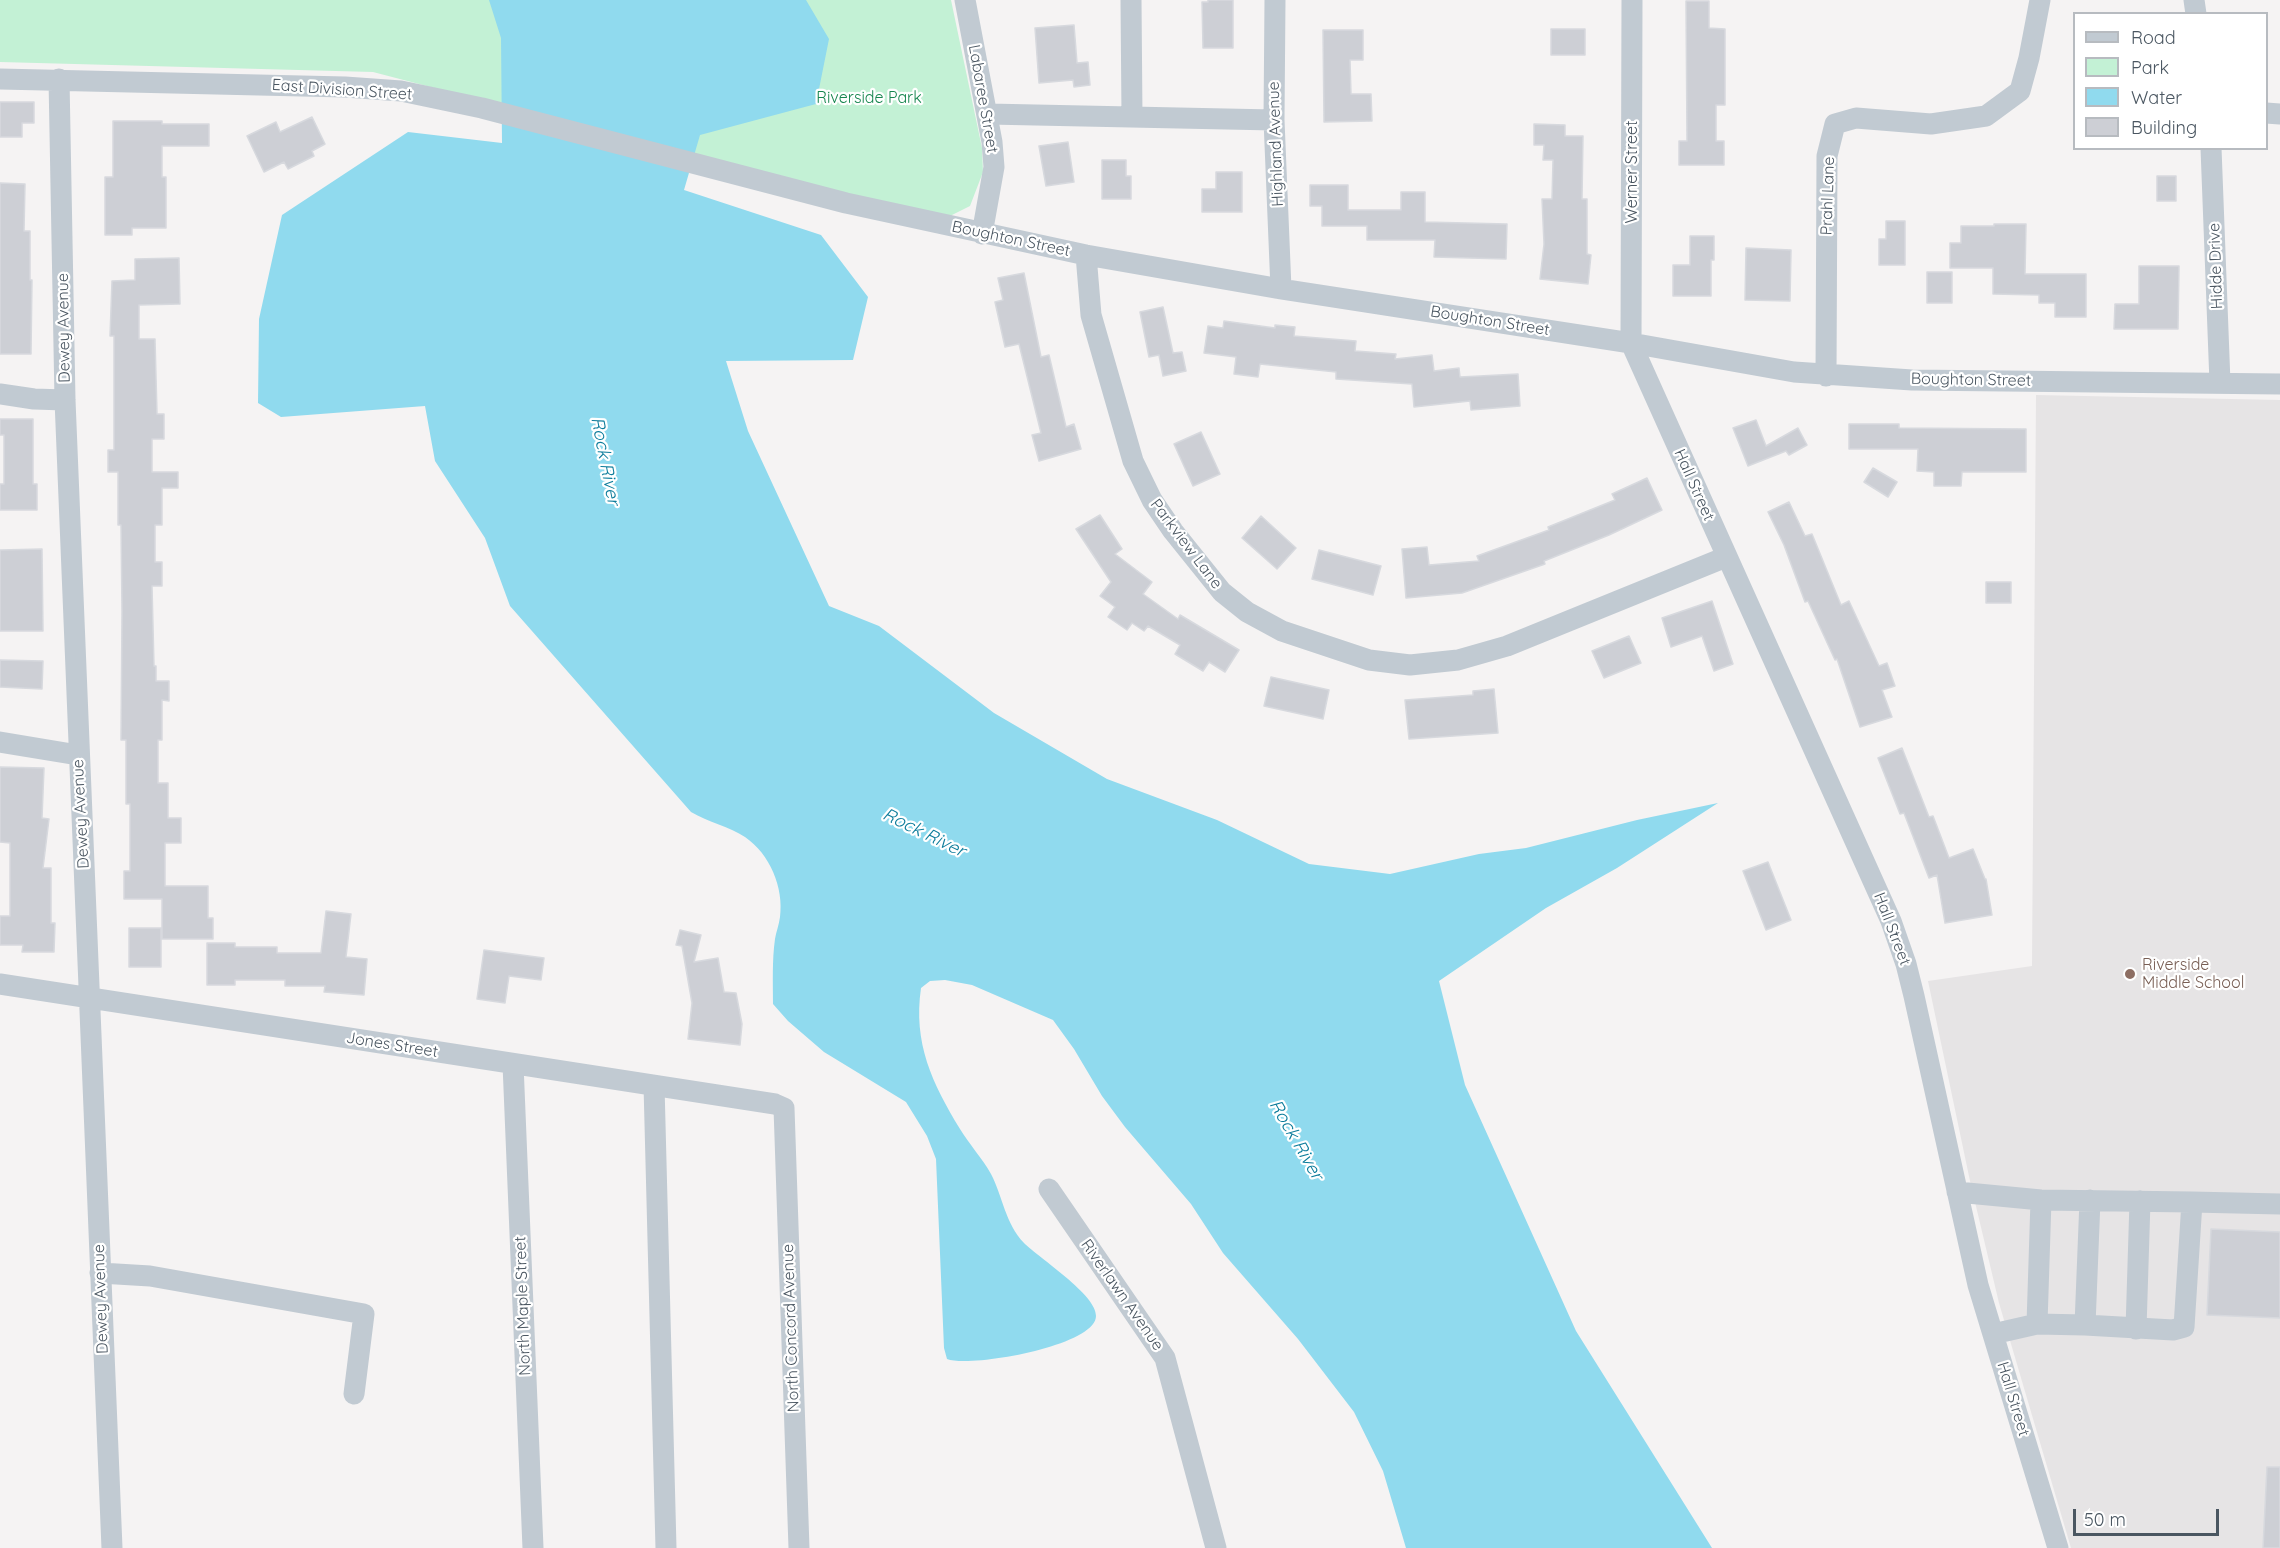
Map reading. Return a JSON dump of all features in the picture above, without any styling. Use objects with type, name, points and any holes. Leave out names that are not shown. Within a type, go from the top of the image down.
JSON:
[{"type":"street","name":"Labaree Street","points":[[965,0],[988,114],[994,167],[982,234]]},
{"type":"street","points":[[1131,0],[1132,116]]},
{"type":"street","name":"Highland Avenue","points":[[1275,0],[1274,120],[1281,289]]},
{"type":"street","name":"Werner Street","points":[[1631,343],[1632,0]]},
{"type":"street","name":"Prahl Lane","points":[[1826,376],[1827,156],[1835,124],[1857,118],[1931,124],[1986,116],[2020,91],[2040,0]]},
{"type":"street","name":"East Division Street","points":[[0,78],[356,88],[401,92],[482,108],[711,167]]},
{"type":"street","name":"Dewey Avenue","points":[[59,79],[65,400],[112,1548]]},
{"type":"street","points":[[988,114],[1274,120]]},
{"type":"street","name":"Hidde Drive","points":[[2211,150],[2220,383]]},
{"type":"street","name":"Boughton Street","points":[[711,167],[846,203],[1086,255],[1281,289],[1631,343],[1794,372],[1826,376],[1912,380],[2280,384]]},
{"type":"street","name":"Parkview Lane","points":[[1086,255],[1091,315],[1133,462],[1143,482],[1173,531],[1222,592],[1247,612],[1282,631],[1369,660],[1410,665],[1458,660],[1507,646],[1726,557]]},
{"type":"street","name":"Hall Street","points":[[1631,343],[1891,921],[1914,996],[1978,1285],[2058,1548]]},
{"type":"street","points":[[0,394],[34,399],[65,400]]},
{"type":"street","points":[[0,742],[78,755]]},
{"type":"street","name":"Jones Street","points":[[0,984],[775,1104],[784,1108]]},
{"type":"street","name":"North Maple Street","points":[[513,1064],[533,1548]]},
{"type":"street","points":[[654,1085],[666,1548]]},
{"type":"street","name":"North Concord Avenue","points":[[784,1108],[799,1548]]},
{"type":"street","name":"Riverlawn Avenue","points":[[1049,1189],[1165,1358],[1216,1548]]},
{"type":"street","points":[[1958,1192],[2041,1200],[2280,1204]]},
{"type":"street","points":[[2037,1324],[2041,1200]]},
{"type":"street","points":[[2085,1325],[2090,1200]]},
{"type":"street","points":[[2136,1329],[2140,1201]]},
{"type":"street","points":[[1993,1334],[2037,1324],[2173,1330],[2184,1327],[2192,1202]]},
{"type":"street","points":[[100,1273],[150,1276],[364,1314],[354,1394]]},
{"type":"shaded area","name":"Riverside Middle School","points":[[2036,395],[2280,400],[2280,1548],[2071,1548],[1999,1303],[1970,1181],[1928,981],[2032,966]]},
{"type":"green space","name":"Riverside Park","points":[[0,0],[951,0],[982,148],[983,172],[970,206],[950,216],[933,218],[373,72],[0,62]]},
{"type":"water","name":"Rock River","points":[[489,0],[806,0],[829,39],[816,104],[700,135],[684,190],[821,235],[868,297],[853,360],[726,361],[748,431],[829,606],[879,626],[994,713],[1107,779],[1217,820],[1309,864],[1390,874],[1479,854],[1526,848],[1637,820],[1718,803],[1617,868],[1546,908],[1439,981],[1465,1085],[1576,1331],[1712,1548],[1406,1548],[1383,1471],[1354,1412],[1298,1339],[1223,1253],[1191,1204],[1125,1127],[1053,1020],[972,985],[945,980],[930,981],[921,988],[919,1008],[922,1045],[933,1079],[960,1129],[991,1174],[1008,1218],[1018,1235],[1031,1250],[1078,1288],[1094,1307],[1096,1316],[1091,1327],[1076,1337],[1055,1345],[1004,1357],[960,1361],[947,1359],[944,1348],[936,1159],[927,1136],[906,1102],[824,1052],[788,1021],[773,1004],[774,947],[781,906],[777,883],[762,853],[739,833],[691,812],[510,606],[485,538],[435,461],[425,406],[281,417],[258,403],[259,319],[282,215],[408,132],[502,143],[501,38]]},
{"type":"building","points":[[1208,0],[1233,0],[1233,48],[1203,48],[1202,2],[1208,2]]},
{"type":"building","points":[[1686,1],[1709,1],[1709,28],[1725,29],[1725,105],[1716,105],[1716,141],[1724,141],[1724,165],[1679,165],[1679,141],[1687,141]]},
{"type":"building","points":[[1074,25],[1077,63],[1088,62],[1090,85],[1074,87],[1073,80],[1039,83],[1035,28]]},
{"type":"building","points":[[1551,29],[1585,29],[1585,55],[1551,55]]},
{"type":"building","points":[[1323,30],[1363,30],[1363,60],[1350,60],[1351,94],[1371,94],[1372,121],[1324,122]]},
{"type":"building","points":[[0,102],[34,102],[34,123],[22,123],[22,137],[0,137]]},
{"type":"building","points":[[312,117],[325,144],[312,151],[314,156],[288,169],[284,162],[264,172],[247,136],[276,122],[280,132]]},
{"type":"building","points":[[113,121],[209,124],[209,146],[162,146],[162,177],[166,177],[166,228],[132,228],[132,235],[105,235],[105,177],[113,177]]},
{"type":"building","points":[[1534,124],[1565,125],[1565,136],[1583,136],[1582,199],[1587,199],[1587,254],[1591,255],[1588,284],[1540,279],[1544,244],[1542,199],[1552,199],[1553,160],[1543,160],[1544,145],[1534,145]]},
{"type":"building","points":[[1068,142],[1074,182],[1046,186],[1039,146]]},
{"type":"building","points":[[1102,160],[1126,160],[1126,176],[1131,176],[1131,199],[1102,199]]},
{"type":"building","points":[[1216,172],[1242,172],[1242,212],[1202,212],[1202,189],[1216,189]]},
{"type":"building","points":[[2157,176],[2176,176],[2176,201],[2157,201]]},
{"type":"building","points":[[0,183],[25,184],[24,231],[30,231],[30,280],[32,280],[31,354],[0,354]]},
{"type":"building","points":[[1310,185],[1348,185],[1348,210],[1401,210],[1401,192],[1425,192],[1425,222],[1507,224],[1506,259],[1434,257],[1435,240],[1367,240],[1367,226],[1322,226],[1322,206],[1310,206]]},
{"type":"building","points":[[1886,221],[1905,221],[1905,265],[1879,265],[1879,239],[1886,239]]},
{"type":"building","points":[[1994,224],[2026,224],[2025,274],[2086,274],[2086,317],[2055,317],[2055,303],[2039,303],[2039,295],[1993,294],[1993,268],[1950,268],[1950,243],[1961,243],[1961,226],[1994,226]]},
{"type":"building","points":[[1690,236],[1714,236],[1711,296],[1673,296],[1673,265],[1690,265]]},
{"type":"building","points":[[1746,248],[1791,250],[1790,301],[1745,300]]},
{"type":"building","points":[[179,258],[180,304],[139,305],[139,339],[155,339],[157,414],[164,414],[164,439],[152,439],[152,472],[178,472],[178,488],[162,488],[162,525],[155,525],[155,562],[162,562],[162,586],[152,586],[154,666],[156,666],[156,681],[169,681],[169,701],[162,700],[162,740],[158,740],[158,783],[168,783],[168,818],[181,818],[181,843],[165,843],[165,886],[208,886],[208,918],[213,918],[213,939],[162,939],[162,899],[124,899],[124,871],[130,871],[130,804],[126,804],[126,740],[121,740],[122,612],[118,472],[108,472],[108,450],[114,450],[114,336],[110,336],[112,281],[135,280],[135,259]]},
{"type":"building","points":[[2139,266],[2179,266],[2178,329],[2114,329],[2115,304],[2139,304]]},
{"type":"building","points":[[1927,272],[1952,272],[1952,303],[1927,303]]},
{"type":"building","points":[[1024,273],[1041,357],[1049,355],[1066,427],[1074,424],[1081,449],[1039,461],[1032,435],[1041,433],[1019,344],[1005,347],[995,302],[1003,300],[998,278]]},
{"type":"building","points":[[1163,307],[1173,353],[1182,352],[1186,371],[1163,376],[1159,355],[1149,357],[1140,312]]},
{"type":"building","points":[[1224,321],[1275,328],[1275,325],[1295,327],[1294,336],[1356,341],[1355,351],[1396,354],[1395,359],[1432,355],[1434,371],[1459,368],[1460,377],[1518,374],[1520,406],[1471,410],[1470,401],[1414,407],[1412,384],[1336,379],[1336,372],[1260,364],[1258,377],[1234,374],[1236,357],[1204,353],[1208,326],[1223,328]]},
{"type":"building","points":[[0,419],[33,419],[33,484],[37,484],[37,510],[0,510],[0,484],[4,484],[4,435],[0,435]]},
{"type":"building","points":[[1756,420],[1766,446],[1798,428],[1807,445],[1789,455],[1786,451],[1748,466],[1733,428]]},
{"type":"building","points":[[1849,424],[1899,424],[1899,428],[2026,429],[2026,472],[1962,472],[1961,486],[1934,486],[1934,472],[1917,471],[1918,449],[1849,449]]},
{"type":"building","points":[[1201,432],[1220,474],[1193,486],[1174,444]]},
{"type":"building","points":[[1873,468],[1897,482],[1888,497],[1864,482]]},
{"type":"building","points":[[1647,478],[1662,510],[1609,535],[1544,561],[1545,564],[1462,593],[1406,598],[1402,549],[1427,547],[1429,565],[1479,561],[1477,556],[1549,530],[1548,527],[1615,500],[1612,494]]},
{"type":"building","points":[[1789,502],[1805,536],[1812,534],[1841,605],[1849,601],[1879,666],[1887,663],[1895,686],[1882,690],[1892,717],[1860,727],[1837,659],[1835,660],[1808,601],[1805,602],[1784,545],[1768,512]]},
{"type":"building","points":[[1100,515],[1122,549],[1115,554],[1152,582],[1143,594],[1178,619],[1180,615],[1239,650],[1225,672],[1209,662],[1203,671],[1175,654],[1180,645],[1148,626],[1144,631],[1132,623],[1127,630],[1108,617],[1115,607],[1100,596],[1111,582],[1076,529]]},
{"type":"building","points":[[1261,516],[1296,548],[1277,569],[1242,538]]},
{"type":"building","points":[[42,549],[43,631],[0,631],[0,550]]},
{"type":"building","points":[[1319,550],[1381,566],[1373,595],[1312,579]]},
{"type":"building","points":[[1986,582],[2011,582],[2011,603],[1986,603]]},
{"type":"building","points":[[1712,601],[1733,664],[1714,671],[1702,636],[1671,647],[1662,618]]},
{"type":"building","points":[[1629,636],[1641,663],[1604,678],[1592,651]]},
{"type":"building","points":[[0,660],[43,661],[42,689],[0,687]]},
{"type":"building","points":[[1271,677],[1329,690],[1323,719],[1264,706]]},
{"type":"building","points":[[1494,689],[1498,733],[1409,739],[1405,700],[1473,695],[1473,691]]},
{"type":"building","points":[[1902,748],[1929,817],[1933,816],[1949,858],[1973,849],[1986,879],[1992,915],[1945,923],[1937,875],[1929,878],[1904,813],[1900,814],[1878,758]]},
{"type":"building","points":[[0,767],[44,768],[42,818],[49,819],[43,868],[51,868],[51,923],[55,923],[54,952],[22,952],[23,945],[0,945],[0,916],[10,916],[10,843],[0,842]]},
{"type":"building","points":[[1768,862],[1791,920],[1766,930],[1743,871]]},
{"type":"building","points":[[326,911],[351,914],[346,957],[367,959],[364,995],[324,992],[325,986],[285,986],[285,980],[235,980],[235,985],[207,985],[207,943],[235,943],[235,947],[277,947],[277,953],[321,953]]},
{"type":"building","points":[[129,928],[161,928],[161,967],[129,967]]},
{"type":"building","points":[[680,930],[701,935],[694,962],[718,958],[724,992],[736,993],[742,1024],[740,1045],[688,1039],[692,1003],[682,946],[676,945]]},
{"type":"building","points":[[484,950],[544,958],[541,980],[509,976],[505,1003],[477,999]]},
{"type":"building","points":[[2211,1229],[2280,1232],[2280,1318],[2207,1315]]},
{"type":"building","points":[[2267,1467],[2280,1467],[2280,1548],[2263,1548]]},
{"type":"place","name":"Riverside Middle School","points":[[2130,974]]}]
